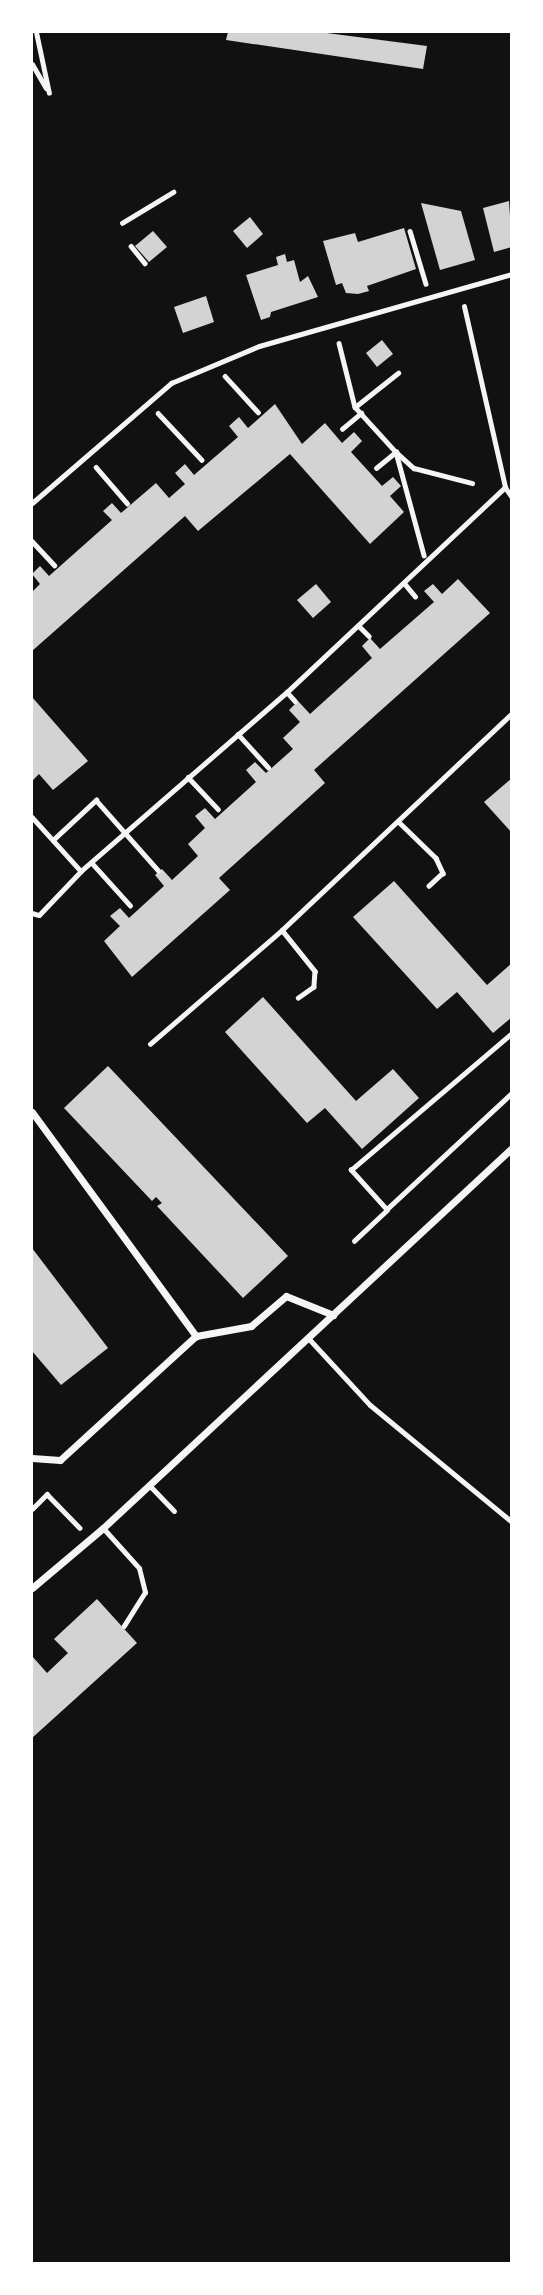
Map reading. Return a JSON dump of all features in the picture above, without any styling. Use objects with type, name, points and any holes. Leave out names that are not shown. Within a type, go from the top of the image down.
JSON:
[{"type":"street","points":[[32,1112],[196,1336]]},
{"type":"street","points":[[32,1588],[103,1528],[512,1148]]},
{"type":"street","points":[[32,1458],[60,1460],[196,1336],[251,1326],[286,1296],[333,1315]]},
{"type":"lane","points":[[32,64],[49,93],[36,32]]},
{"type":"lane","points":[[32,503],[171,383],[259,346],[512,274]]},
{"type":"lane","points":[[309,1339],[370,1405],[512,1522]]},
{"type":"lane","points":[[149,1485],[174,1511]]},
{"type":"lane","points":[[103,1528],[139,1568],[145,1592],[124,1626]]},
{"type":"path","points":[[122,223],[173,192]]},
{"type":"path","points":[[410,231],[430,298]]},
{"type":"path","points":[[131,246],[145,263]]},
{"type":"path","points":[[464,307],[505,487],[512,497]]},
{"type":"path","points":[[339,343],[355,407],[396,452],[414,468],[472,483]]},
{"type":"path","points":[[355,407],[398,373]]},
{"type":"path","points":[[224,376],[258,412]]},
{"type":"path","points":[[158,412],[202,460]]},
{"type":"path","points":[[342,429],[361,413]]},
{"type":"path","points":[[376,468],[396,452]]},
{"type":"path","points":[[396,452],[424,555]]},
{"type":"path","points":[[96,467],[127,503]]},
{"type":"path","points":[[32,913],[39,915],[81,871],[287,692],[405,584],[505,487]]},
{"type":"path","points":[[32,541],[54,565]]},
{"type":"path","points":[[405,584],[415,596]]},
{"type":"path","points":[[359,626],[369,636]]},
{"type":"path","points":[[287,692],[295,701]]},
{"type":"path","points":[[150,1044],[282,930],[512,713]]},
{"type":"path","points":[[238,734],[268,767]]},
{"type":"path","points":[[188,777],[218,809]]},
{"type":"path","points":[[53,840],[96,800],[158,870]]},
{"type":"path","points":[[32,817],[81,871]]},
{"type":"path","points":[[399,822],[436,859],[443,873],[429,886]]},
{"type":"path","points":[[92,863],[130,905]]},
{"type":"path","points":[[282,930],[315,971],[314,986],[298,998]]},
{"type":"path","points":[[387,1210],[351,1170],[512,1033]]},
{"type":"path","points":[[354,1241],[512,1093]]},
{"type":"path","points":[[32,1509],[47,1494],[89,1538]]},
{"type":"building","points":[[228,32],[319,32],[427,46],[423,69],[226,40]]},
{"type":"building","points":[[509,201],[512,247],[494,252],[483,208]]},
{"type":"building","points":[[421,203],[461,211],[475,260],[440,270]]},
{"type":"building","points":[[250,217],[263,234],[247,248],[233,231]]},
{"type":"building","points":[[404,228],[416,269],[367,286],[369,291],[358,294],[346,293],[342,283],[336,285],[323,241],[355,233],[358,242]]},
{"type":"building","points":[[153,231],[167,247],[149,262],[135,246]]},
{"type":"building","points":[[285,254],[287,262],[294,260],[300,282],[308,276],[318,297],[271,312],[270,317],[261,320],[246,275],[278,265],[276,257]]},
{"type":"building","points":[[206,296],[214,322],[183,333],[174,307]]},
{"type":"building","points":[[382,340],[393,354],[377,367],[366,353]]},
{"type":"building","points":[[275,404],[302,444],[325,423],[342,443],[354,432],[362,441],[351,452],[382,486],[393,477],[401,486],[390,496],[404,512],[370,544],[290,454],[198,531],[185,516],[32,651],[32,592],[40,584],[32,574],[40,566],[49,576],[112,520],[103,511],[112,503],[121,513],[156,483],[169,498],[185,484],[175,473],[185,464],[194,475],[238,437],[229,426],[239,417],[248,428]]},
{"type":"building","points":[[458,579],[490,613],[314,770],[325,783],[219,878],[230,890],[132,977],[104,941],[120,926],[110,916],[120,908],[129,918],[164,886],[155,875],[162,869],[172,880],[198,856],[188,844],[205,828],[195,816],[205,808],[215,819],[256,782],[246,770],[255,762],[266,773],[293,749],[283,738],[300,722],[289,710],[298,701],[310,714],[372,658],[362,646],[370,638],[380,649],[434,602],[424,591],[433,584],[442,594]]},
{"type":"building","points":[[316,584],[331,602],[313,618],[297,600]]},
{"type":"building","points":[[32,697],[88,761],[53,790],[39,774],[32,781]]},
{"type":"building","points":[[512,778],[512,833],[484,802]]},
{"type":"building","points":[[394,881],[487,985],[512,963],[512,1017],[493,1033],[457,992],[437,1009],[353,917]]},
{"type":"building","points":[[263,997],[356,1101],[393,1069],[419,1098],[362,1149],[325,1108],[307,1123],[225,1032]]},
{"type":"building","points":[[108,1066],[288,1256],[243,1298],[157,1206],[162,1203],[156,1197],[152,1201],[64,1108]]},
{"type":"building","points":[[32,1248],[108,1348],[61,1385],[32,1351]]},
{"type":"building","points":[[97,1599],[137,1643],[32,1738],[32,1656],[47,1673],[68,1653],[54,1639]]}]
